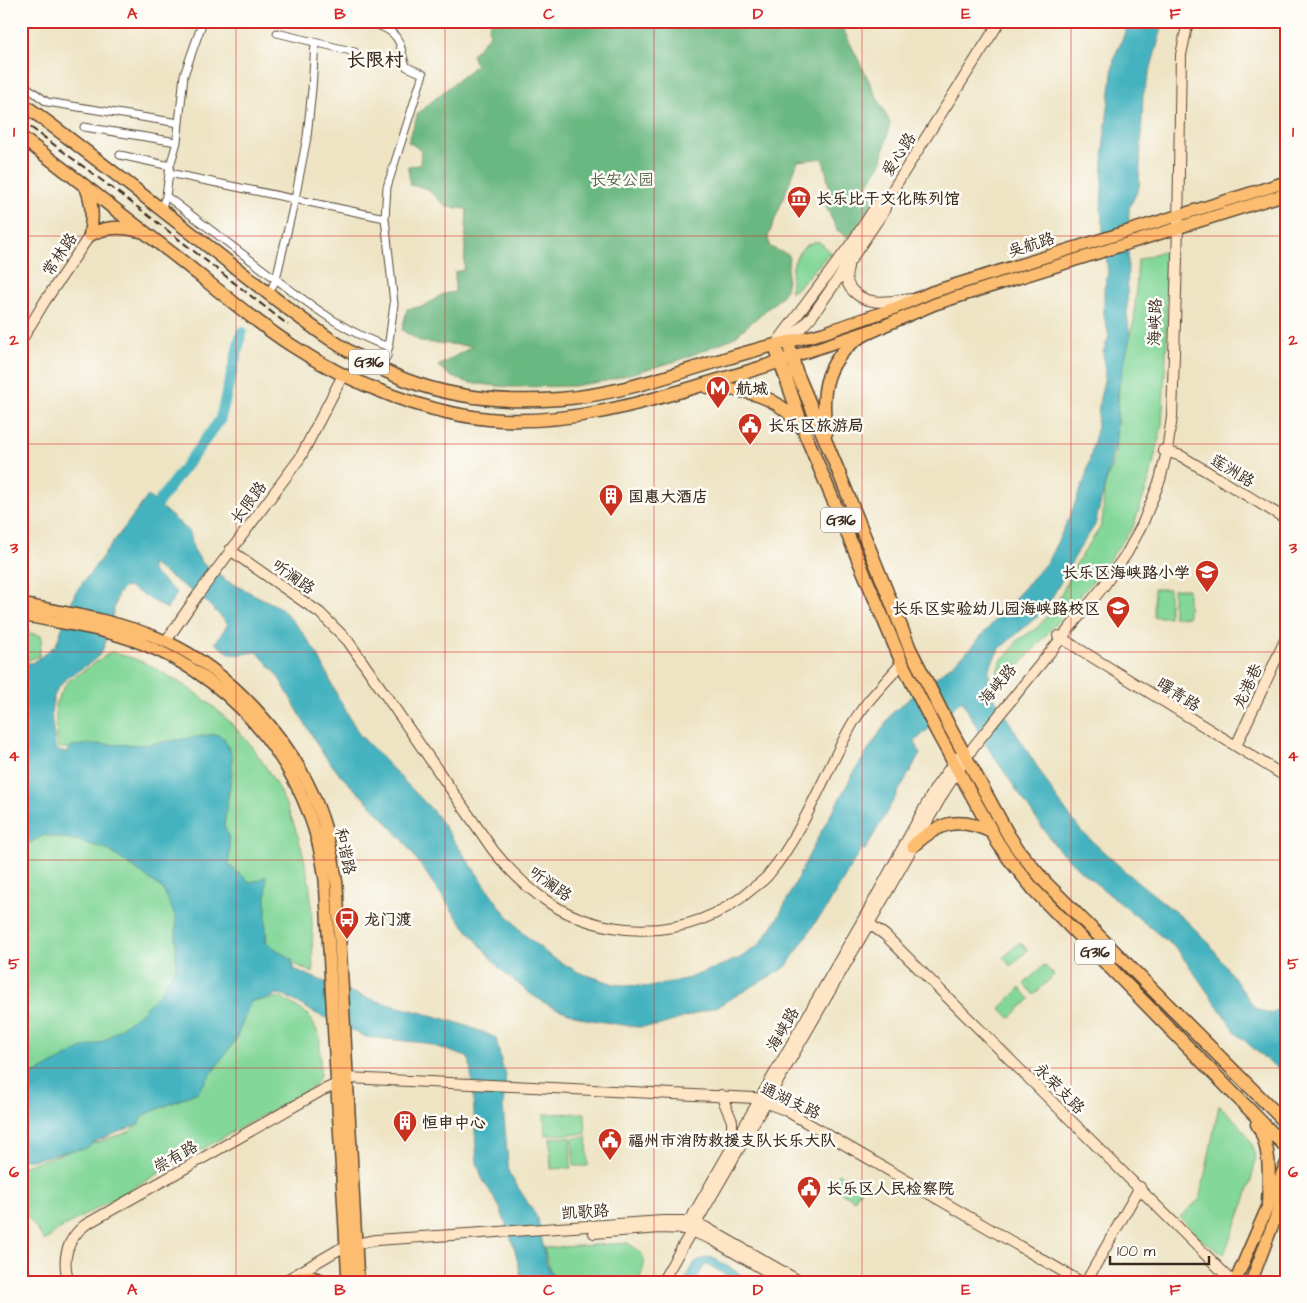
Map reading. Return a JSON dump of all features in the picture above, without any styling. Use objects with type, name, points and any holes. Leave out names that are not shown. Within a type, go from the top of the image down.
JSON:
[{"type":"highway","name":"G316","points":[[21,103],[269,294],[348,351],[379,368],[430,388],[461,396],[496,400],[564,399],[632,386],[788,342],[785,359],[806,436],[902,663],[937,732],[992,832],[1009,859],[1035,891],[1286,1147]]},
{"type":"highway","name":"G316","points":[[21,137],[291,345],[343,375],[402,398],[442,410],[473,417],[504,420],[572,417],[605,412],[737,375],[785,359]]},
{"type":"highway","points":[[86,186],[90,196],[92,213],[90,236]]},
{"type":"highway","points":[[90,236],[95,232],[115,227],[145,232]]},
{"type":"highway","points":[[829,450],[823,403],[827,381],[834,365],[850,345],[859,338],[881,327]]},
{"type":"highway","name":"G316","points":[[775,345],[785,359],[829,450],[910,649],[949,726],[1009,836],[1045,882],[1286,1123]]},
{"type":"highway","points":[[730,358],[737,360],[739,364],[737,375]]},
{"type":"highway","points":[[697,386],[738,389],[758,394],[787,412],[798,423],[806,436]]},
{"type":"highway","points":[[913,846],[934,829],[947,824],[970,824],[992,832]]},
{"type":"highway","points":[[1250,1112],[1261,1131],[1266,1145],[1269,1177],[1277,1209]]},
{"type":"main road","name":"吴航路","points":[[788,342],[895,308],[917,298],[1286,182]]},
{"type":"main road","name":"吴航路","points":[[785,359],[881,327],[935,304],[1286,194]]},
{"type":"main road","points":[[846,324],[842,331],[845,336],[851,338]]},
{"type":"main road","name":"和谐路","points":[[21,604],[60,617],[166,641],[230,683],[255,707],[276,733],[305,776],[327,832],[334,861],[338,900],[348,1075],[350,1246],[348,1282]]},
{"type":"main road","name":"和谐路","points":[[21,615],[60,617]]},
{"type":"main road","name":"和谐路","points":[[116,630],[130,639],[158,650],[216,686],[257,725],[284,762],[304,801],[323,864],[337,1084],[350,1246],[358,1282]]},
{"type":"main road","points":[[1251,1282],[1277,1209],[1286,1164]]},
{"type":"main road","points":[[1234,1282],[1277,1209],[1286,1190]]},
{"type":"main road","points":[[284,1281],[309,1276],[328,1282]]},
{"type":"street","points":[[161,209],[166,196],[177,142],[184,75],[202,21]]},
{"type":"street","points":[[365,21],[382,26],[397,36],[407,67],[423,74],[387,187],[385,218],[394,304],[387,356],[379,368]]},
{"type":"street","name":"爱心路","points":[[775,345],[853,241],[876,206],[890,194],[1000,21]]},
{"type":"street","name":"海峡路","points":[[654,1282],[691,1226],[866,921],[913,846],[944,792],[956,766],[1099,584],[1138,524],[1165,450],[1181,55],[1188,21]]},
{"type":"street","points":[[277,33],[355,52]]},
{"type":"street","points":[[269,294],[276,279],[307,137],[315,42]]},
{"type":"street","points":[[21,83],[47,102],[179,123]]},
{"type":"street","points":[[84,127],[177,142]]},
{"type":"street","points":[[120,155],[170,170],[385,218]]},
{"type":"street","points":[[788,342],[812,316],[884,210],[890,194]]},
{"type":"street","points":[[166,196],[296,295],[343,327],[389,347]]},
{"type":"street","name":"常林路","points":[[21,341],[45,300],[90,236]]},
{"type":"street","points":[[849,262],[846,280],[850,288],[860,298],[886,302],[917,298]]},
{"type":"street","name":"长限路","points":[[166,641],[230,550],[300,458],[343,375]]},
{"type":"street","name":"莲洲路","points":[[1165,450],[1181,456],[1286,519]]},
{"type":"street","name":"听澜路","points":[[230,550],[320,612],[348,641],[493,850],[517,878],[546,902],[560,910],[589,922],[608,926],[637,930],[666,929],[685,925],[722,910],[743,897],[768,876],[791,841],[854,721],[902,663]]},
{"type":"street","name":"曙青路","points":[[1059,637],[1286,776]]},
{"type":"street","name":"龙港巷","points":[[1236,746],[1286,638]]},
{"type":"street","name":"海峡路","points":[[866,921],[936,787],[956,766]]},
{"type":"street","name":"永荣支路","points":[[866,921],[885,935],[1234,1282]]},
{"type":"street","name":"通湖支路","points":[[348,1075],[468,1084],[750,1097],[785,1110],[1081,1282]]},
{"type":"street","name":"崇有路","points":[[69,1282],[66,1269],[67,1253],[73,1237],[85,1225],[321,1091],[337,1084]]},
{"type":"street","points":[[721,1095],[732,1121],[731,1148]]},
{"type":"street","name":"海峡路","points":[[662,1282],[731,1148],[762,1101]]},
{"type":"street","points":[[1086,1282],[1140,1187]]},
{"type":"street","name":"凯歌路","points":[[691,1226],[785,1282]]},
{"type":"street","name":"凯歌路","points":[[350,1246],[376,1246],[546,1232],[691,1226],[715,1232],[801,1282]]},
{"type":"street","points":[[284,1281],[350,1246]]},
{"type":"green space","name":"长安公园","points":[[491,21],[839,21],[890,123],[881,165],[867,185],[873,201],[849,238],[837,230],[820,194],[830,191],[823,158],[798,161],[768,237],[770,247],[789,255],[786,289],[780,298],[733,338],[680,360],[605,381],[573,386],[508,387],[470,383],[452,377],[438,366],[473,346],[421,342],[402,330],[407,309],[424,306],[443,294],[455,292],[455,272],[464,270],[467,209],[447,207],[426,188],[410,185],[408,166],[420,165],[421,150],[408,142],[418,113],[476,65],[472,55],[490,34],[488,28]]},
{"type":"green space","points":[[818,241],[831,252],[791,292],[794,262],[805,246]]},
{"type":"green space","points":[[1162,251],[1166,261],[1167,338],[1162,424],[1150,478],[1133,527],[1099,574],[999,689],[996,679],[1000,661],[1010,652],[1018,640],[1037,628],[1049,614],[1059,599],[1076,564],[1100,528],[1103,516],[1104,488],[1115,455],[1119,385],[1126,347],[1134,321],[1138,260]]},
{"type":"green space","points":[[1154,589],[1169,589],[1169,617],[1154,617]]},
{"type":"green space","points":[[1173,589],[1188,589],[1188,617],[1173,617]]},
{"type":"green space","points":[[21,631],[42,636],[39,656],[21,663]]},
{"type":"green space","points":[[111,652],[150,665],[198,695],[224,716],[246,740],[265,766],[281,794],[304,856],[311,899],[313,973],[268,951],[262,901],[225,860],[93,748],[58,748],[55,704],[67,682]]},
{"type":"green space","points":[[21,823],[90,827],[166,868],[190,959],[118,1053],[21,1086]]},
{"type":"green space","points":[[1020,942],[1028,950],[1011,966],[1003,958]]},
{"type":"green space","points":[[1044,965],[1054,975],[1034,995],[1024,984]]},
{"type":"green space","points":[[1020,988],[1030,999],[1010,1018],[1000,1008]]},
{"type":"green space","points":[[281,997],[309,1015],[320,1037],[320,1076],[313,1087],[58,1230],[45,1241],[21,1208],[21,1167],[129,1132],[243,1008],[253,1001]]},
{"type":"green space","points":[[1219,1105],[1239,1124],[1247,1135],[1253,1147],[1255,1157],[1254,1170],[1240,1216],[1224,1254],[1204,1242],[1180,1217],[1200,1199]]},
{"type":"green space","points":[[585,1113],[586,1134],[545,1135],[544,1114]]},
{"type":"green space","points":[[570,1137],[571,1168],[551,1169],[550,1138]]},
{"type":"green space","points":[[587,1137],[588,1166],[574,1166],[572,1138]]},
{"type":"green space","points":[[839,1173],[862,1187],[854,1200],[831,1186]]},
{"type":"green space","points":[[627,1243],[639,1251],[644,1259],[643,1269],[638,1282],[553,1282],[544,1248]]},
{"type":"water","points":[[1130,21],[1164,21],[1143,96],[1139,188],[1129,208],[1127,313],[1130,338],[1118,390],[1116,441],[1095,525],[1045,610],[999,649],[989,668],[989,689],[1057,799],[1081,831],[1127,873],[1189,923],[1209,943],[1255,1008],[1264,1013],[1272,1013],[1286,1002],[1286,1072],[1270,1063],[1237,1034],[1178,950],[1083,873],[1057,848],[986,745],[962,700],[915,741],[920,754],[865,850],[861,849],[825,911],[786,967],[718,1006],[657,1026],[637,1027],[585,1019],[550,1006],[529,993],[501,970],[456,916],[403,840],[340,775],[321,751],[276,673],[257,652],[234,654],[215,643],[228,624],[204,600],[153,565],[151,566],[152,572],[177,593],[167,609],[131,588],[125,587],[118,594],[101,653],[63,682],[53,699],[52,718],[56,750],[66,753],[72,746],[90,744],[143,745],[216,734],[224,738],[232,756],[232,771],[224,826],[228,835],[230,849],[228,865],[250,882],[266,876],[266,942],[292,960],[294,969],[317,979],[387,1004],[456,1022],[496,1038],[506,1074],[503,1107],[509,1173],[538,1219],[546,1263],[556,1282],[522,1281],[515,1250],[500,1208],[482,1178],[477,1163],[470,1062],[467,1057],[425,1043],[366,1037],[313,1012],[284,995],[276,994],[269,999],[251,1001],[236,1039],[198,1092],[144,1115],[139,1124],[96,1141],[85,1149],[32,1160],[21,1160],[21,1075],[36,1073],[81,1049],[102,1042],[139,1014],[160,993],[176,967],[176,918],[163,889],[107,849],[75,840],[44,835],[21,848],[21,665],[34,662],[56,645],[75,593],[148,496],[190,532],[193,548],[202,563],[227,581],[281,608],[300,629],[318,655],[337,695],[359,734],[434,812],[501,908],[524,934],[550,956],[578,972],[614,984],[650,987],[689,978],[740,958],[759,945],[778,918],[816,841],[853,774],[893,712],[965,654],[1048,561],[1085,479],[1096,433],[1100,398],[1105,376],[1103,352],[1109,336],[1104,316],[1104,289],[1108,273],[1101,212],[1104,140],[1114,58]]},
{"type":"water","points":[[707,1257],[713,1258],[754,1282],[738,1282],[708,1265],[704,1266],[695,1282],[684,1282],[695,1262]]},
{"type":"waterway","points":[[148,516],[220,420],[242,332]]},
{"type":"railway","points":[[21,120],[144,212],[288,325]]},
{"type":"place","name":"长乐比干文化陈列馆","points":[[799,219]]},
{"type":"place","name":"航城","points":[[718,409]]},
{"type":"place","name":"长乐区旅游局","points":[[750,446]]},
{"type":"place","name":"国惠大酒店","points":[[611,517]]},
{"type":"place","name":"长乐区海峡路小学","points":[[1207,593]]},
{"type":"place","name":"长乐区实验幼儿园海峡路校区","points":[[1118,629]]},
{"type":"place","name":"龙门渡","points":[[347,940]]},
{"type":"place","name":"恒申中心","points":[[405,1143]]},
{"type":"place","name":"福州市消防救援支队长乐大队","points":[[610,1161]]},
{"type":"place","name":"长乐区人民检察院","points":[[809,1209]]},
{"type":"district","name":"长限村","points":[[375,59]]}]
